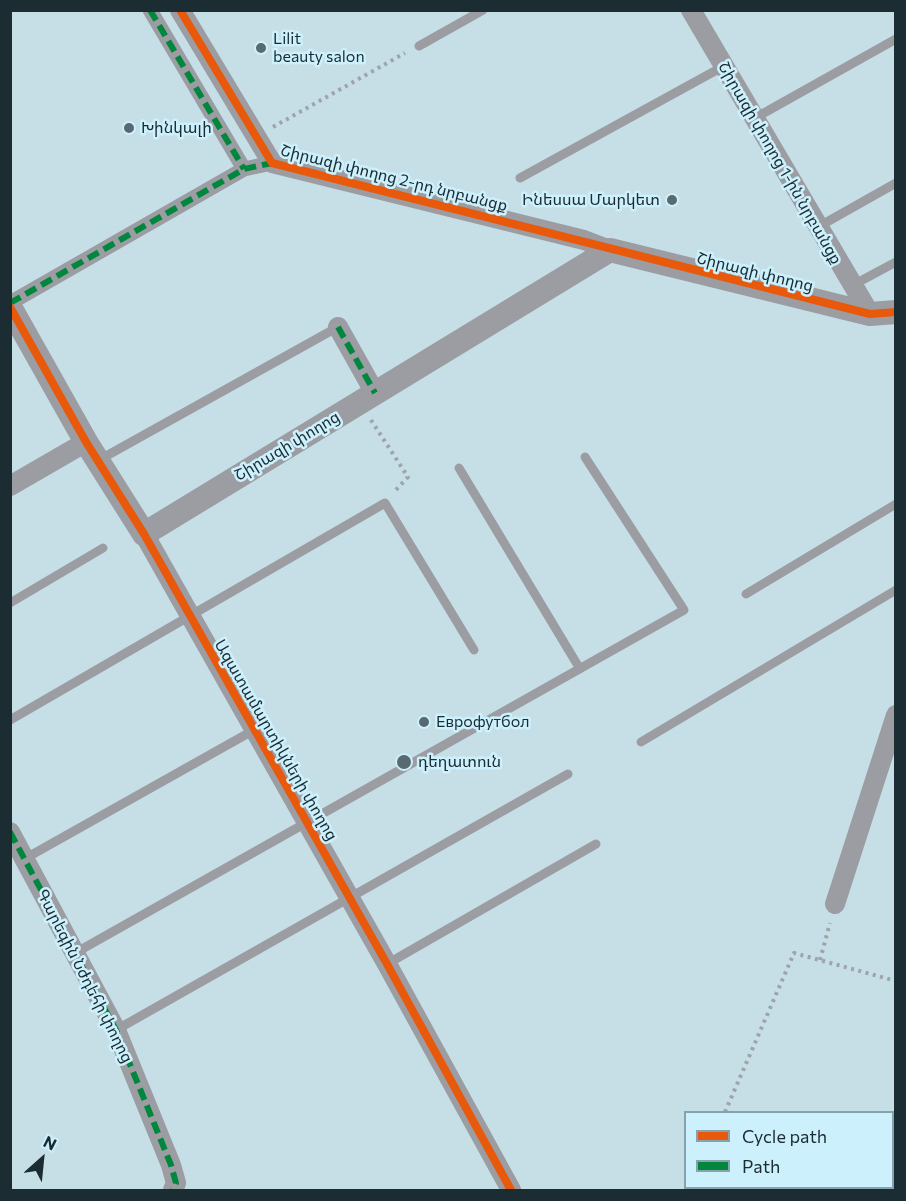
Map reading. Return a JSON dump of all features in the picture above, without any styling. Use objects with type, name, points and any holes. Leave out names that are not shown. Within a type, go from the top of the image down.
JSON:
[{"type":"street","points":[[150,10],[243,169]]},
{"type":"street","name":"Շիրազի փողոց 2-րդ նրբանցք","points":[[180,10],[272,163],[584,240],[610,250]]},
{"type":"street","name":"Շիրազի փողոց 1-ին նրբանցք","points":[[691,10],[870,315]]},
{"type":"street","points":[[10,305],[243,169],[272,163]]},
{"type":"street","name":"Շիրազի փողոց","points":[[144,534],[610,250],[870,315],[896,312]]},
{"type":"street","name":"Ազատամարտիկների փողոց","points":[[10,305],[92,451],[144,534],[350,897],[512,1191]]},
{"type":"street","points":[[338,327],[375,393]]},
{"type":"street","points":[[10,486],[92,451]]},
{"type":"street","points":[[835,904],[890,753],[896,716]]},
{"type":"street","name":"Գարեգին Նժդեհի փողոց","points":[[10,832],[26,858],[116,1030],[171,1165],[176,1183],[173,1191]]},
{"type":"lane","points":[[419,46],[483,10]]},
{"type":"lane","points":[[755,118],[896,39]]},
{"type":"lane","points":[[520,178],[724,66]]},
{"type":"lane","points":[[818,227],[896,183]]},
{"type":"lane","points":[[852,285],[896,262]]},
{"type":"lane","points":[[92,451],[338,327]]},
{"type":"lane","points":[[75,953],[684,610],[585,457]]},
{"type":"lane","points":[[459,468],[580,669]]},
{"type":"lane","points":[[10,720],[385,503],[474,650]]},
{"type":"lane","points":[[747,594],[896,504]]},
{"type":"lane","points":[[10,603],[103,548]]},
{"type":"lane","points":[[641,742],[896,590]]},
{"type":"lane","points":[[26,858],[254,730]]},
{"type":"lane","points":[[116,1030],[568,774]]},
{"type":"lane","points":[[387,964],[596,844]]},
{"type":"path","points":[[256,136],[419,46]]},
{"type":"path","points":[[369,417],[408,477],[385,503]]},
{"type":"path","points":[[820,960],[835,904]]},
{"type":"path","points":[[727,1111],[794,952],[896,981]]},
{"type":"marked path","points":[[150,10],[244,169]]},
{"type":"marked path","points":[[10,303],[244,169],[272,163]]},
{"type":"marked path","points":[[338,327],[375,393]]},
{"type":"marked path","points":[[10,832],[116,1030],[171,1165],[176,1183],[173,1190]]},
{"type":"cycle path","points":[[180,10],[272,163],[870,314],[896,312]]},
{"type":"cycle path","points":[[10,307],[86,442],[144,534],[387,964],[511,1190]]},
{"type":"place","name":"Lilit beauty salon","points":[[261,48]]},
{"type":"place","name":"Խինկալի","points":[[129,128]]},
{"type":"place","name":"Ինեսսա Մարկետ","points":[[672,200]]},
{"type":"place","name":"Еврофутбол","points":[[424,722]]},
{"type":"place","name":"դեղատուն","points":[[404,762]]}]
